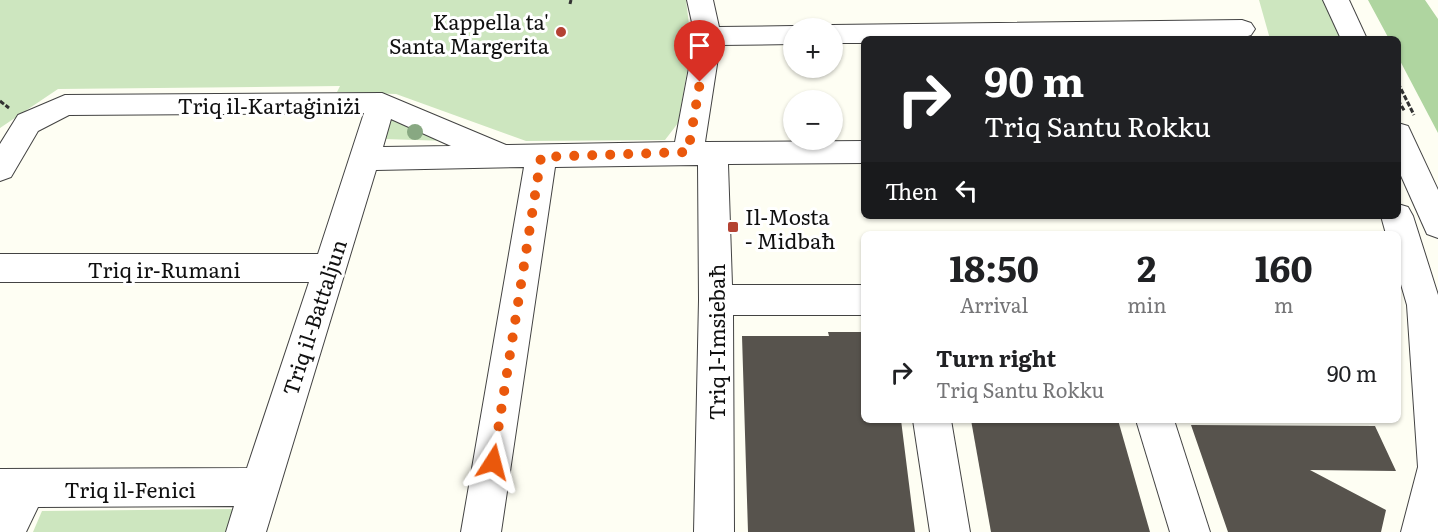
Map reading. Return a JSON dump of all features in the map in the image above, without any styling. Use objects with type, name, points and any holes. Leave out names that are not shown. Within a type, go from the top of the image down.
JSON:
[{"type":"street","points":[[699,0],[708,36],[783,35]]},
{"type":"street","points":[[843,34],[1243,34],[1237,0]]},
{"type":"street","points":[[1336,0],[1353,36]]},
{"type":"street","name":"Triq l-Imsiebaħ","points":[[708,36],[701,152],[716,300],[714,532]]},
{"type":"street","name":"Triq il-Kartaġiniżi","points":[[0,170],[28,123],[64,105],[382,103],[502,156]]},
{"type":"street","name":"Triq il-Battaljun","points":[[246,532],[382,103]]},
{"type":"street","points":[[1401,141],[1438,225]]},
{"type":"street","points":[[365,159],[701,152],[861,152]]},
{"type":"street","points":[[482,532],[541,157]]},
{"type":"street","points":[[1401,241],[1437,467],[1421,532]]},
{"type":"street","name":"Triq ir-Rumani","points":[[0,267],[328,268]]},
{"type":"street","points":[[716,300],[861,300]]},
{"type":"street","points":[[932,423],[950,532]]},
{"type":"street","points":[[1156,423],[1190,532]]},
{"type":"street","name":"Triq il-Fenici","points":[[13,488],[260,487]]},
{"type":"street","points":[[5,532],[13,488]]},
{"type":"green space","points":[[0,0],[686,0],[691,41],[678,123],[665,140],[526,141],[396,94],[337,92],[340,86],[58,89],[0,128]]},
{"type":"green space","points":[[1259,0],[1325,0],[1342,36],[1269,36]]},
{"type":"green space","points":[[1368,0],[1425,0],[1438,19],[1438,133],[1401,63],[1401,36],[1387,36]]},
{"type":"green space","points":[[391,115],[448,141],[384,139]]},
{"type":"green space","points":[[237,509],[229,532],[33,532],[42,511]]},
{"type":"building","points":[[828,332],[861,332],[861,423],[901,423],[915,532],[748,532],[742,336],[829,336]]},
{"type":"building","points":[[972,423],[1119,423],[1150,532],[991,532]]},
{"type":"building","points":[[1191,425],[1375,426],[1396,471],[1310,470],[1386,510],[1381,532],[1228,532]]},
{"type":"place","name":"Kappella ta' Santa Margerita","points":[[561,32]]},
{"type":"place","name":"Il-Mosta - Midbaħ","points":[[733,227]]},
{"type":"route","points":[[493,462],[541,157],[688,152],[700,82]]}]
